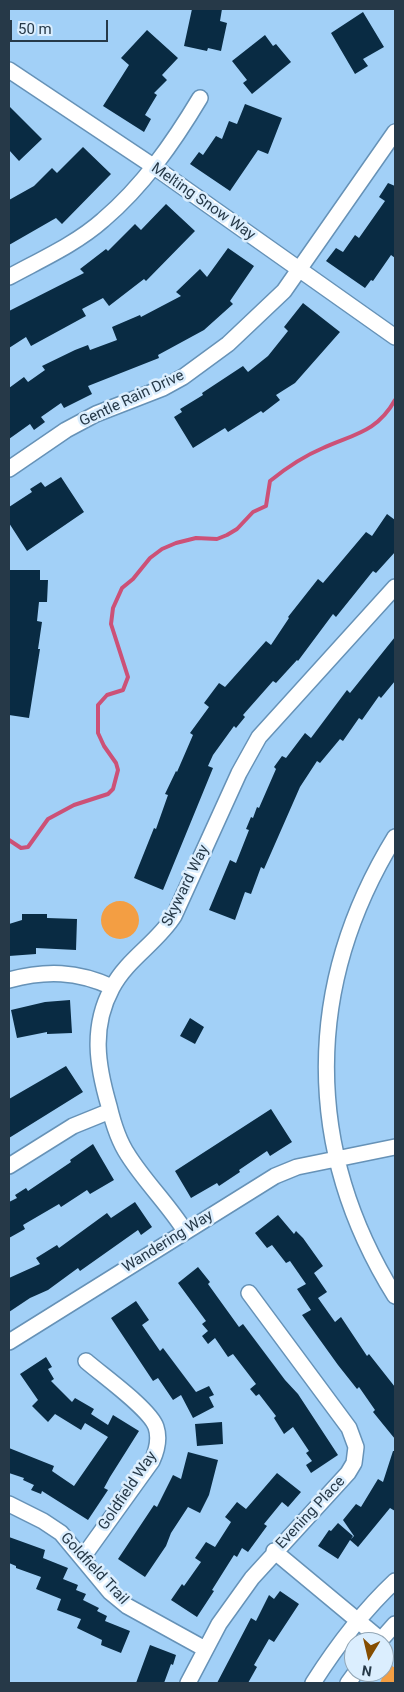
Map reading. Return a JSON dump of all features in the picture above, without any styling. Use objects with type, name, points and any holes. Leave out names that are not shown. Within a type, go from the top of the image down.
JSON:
[{"type":"street","name":"Melting Snow Way","points":[[9,70],[153,166],[395,337]]},
{"type":"street","points":[[9,277],[102,221],[137,188],[180,132],[200,98]]},
{"type":"street","name":"Gentle Rain Drive","points":[[9,469],[66,430],[96,414],[163,388],[200,365],[258,317],[284,291],[395,132]]},
{"type":"street","name":"Skyward Way","points":[[185,1231],[127,1153],[115,1130],[101,1078],[97,1046],[103,1013],[112,986],[130,964],[162,934],[174,916],[239,773],[259,738],[395,587]]},
{"type":"street","points":[[395,837],[360,901],[342,950],[334,983],[328,1022],[326,1074],[331,1133],[336,1159],[357,1224],[395,1296]]},
{"type":"street","points":[[9,980],[41,973],[68,973],[96,979],[112,986]]},
{"type":"street","points":[[9,1166],[72,1126],[110,1111]]},
{"type":"street","name":"Wandering Way","points":[[9,1342],[275,1176],[297,1167],[395,1147]]},
{"type":"street","name":"Evening Place","points":[[188,1683],[204,1649],[235,1600],[274,1551],[348,1473],[354,1463],[356,1447],[349,1428],[249,1293]]},
{"type":"street","name":"Goldfield Way","points":[[83,1557],[152,1461],[157,1450],[158,1438],[156,1427],[148,1414],[86,1361]]},
{"type":"street","name":"Goldfield Trail","points":[[9,1504],[43,1521],[61,1533],[83,1557],[110,1592],[127,1606],[204,1649]]},
{"type":"street","points":[[274,1551],[371,1632]]},
{"type":"street","points":[[313,1683],[331,1656],[380,1595],[395,1581]]},
{"type":"shaded area","points":[[120,901],[134,906],[139,920],[134,934],[120,939],[106,934],[101,920],[106,906]]},
{"type":"shaded area","points":[[395,1668],[395,1683],[380,1683],[394,1682]]},
{"type":"building","points":[[192,9],[222,9],[220,21],[227,23],[221,51],[208,48],[207,51],[184,46]]},
{"type":"building","points":[[363,12],[384,47],[363,59],[368,66],[355,74],[331,33]]},
{"type":"building","points":[[147,30],[178,58],[162,75],[167,80],[154,93],[157,95],[145,115],[151,119],[144,132],[103,106],[129,65],[121,58]]},
{"type":"building","points":[[265,35],[273,46],[276,44],[291,62],[252,94],[243,83],[247,80],[232,61]]},
{"type":"building","points":[[245,104],[282,118],[268,154],[258,150],[230,191],[190,164],[199,152],[203,155],[216,136],[222,139],[229,121],[237,124]]},
{"type":"building","points":[[9,106],[42,139],[19,161],[9,150]]},
{"type":"building","points":[[83,147],[111,174],[62,224],[56,218],[9,245],[9,200],[34,186],[52,168],[57,173]]},
{"type":"building","points":[[388,183],[395,186],[395,258],[391,255],[373,281],[371,280],[365,288],[326,261],[336,248],[343,252],[355,235],[359,238],[385,201],[379,197]]},
{"type":"building","points":[[166,204],[195,231],[146,281],[144,279],[109,306],[103,298],[82,309],[86,316],[31,346],[26,337],[9,348],[9,311],[84,273],[80,269],[106,249],[108,251],[135,224],[141,230]]},
{"type":"building","points":[[228,248],[254,266],[230,301],[233,304],[204,330],[158,355],[159,358],[88,386],[92,394],[64,408],[61,403],[41,417],[45,422],[34,430],[30,424],[9,439],[9,388],[24,377],[28,382],[45,370],[42,366],[75,350],[88,345],[90,350],[117,340],[112,327],[140,315],[141,317],[181,296],[176,292],[200,269],[207,277]]},
{"type":"building","points":[[303,303],[340,332],[295,383],[276,395],[280,400],[263,413],[261,411],[228,432],[225,428],[193,448],[174,417],[182,412],[180,409],[243,366],[248,372],[268,356],[288,331],[284,327]]},
{"type":"building","points":[[61,477],[84,512],[27,551],[9,523],[9,507],[32,492],[30,489],[41,482],[45,487]]},
{"type":"building","points":[[387,514],[395,520],[395,552],[376,573],[373,571],[336,617],[333,614],[298,661],[276,683],[273,681],[243,715],[245,717],[236,728],[234,726],[213,755],[208,766],[213,768],[163,890],[134,878],[154,828],[156,829],[168,795],[165,794],[193,735],[190,733],[209,707],[204,703],[219,683],[225,687],[266,641],[271,645],[288,617],[318,579],[323,583],[366,532],[372,536]]},
{"type":"building","points":[[9,570],[40,570],[40,580],[48,580],[47,602],[39,602],[37,621],[42,622],[38,649],[40,649],[29,718],[9,715]]},
{"type":"building","points":[[395,637],[395,681],[381,698],[379,696],[362,720],[359,718],[343,741],[340,739],[320,763],[317,761],[300,787],[264,869],[261,867],[251,894],[245,892],[235,920],[209,910],[230,860],[236,863],[249,830],[246,829],[257,807],[259,808],[276,769],[274,767],[282,756],[286,758],[305,733],[311,738],[347,690],[350,693]]},
{"type":"building","points":[[22,914],[47,914],[47,918],[77,919],[76,950],[36,948],[36,954],[9,956],[9,924],[22,920]]},
{"type":"building","points":[[70,1000],[72,1033],[47,1034],[47,1032],[17,1038],[11,1010],[45,1002]]},
{"type":"building","points":[[190,1018],[204,1027],[195,1044],[180,1036]]},
{"type":"building","points":[[66,1066],[83,1092],[9,1138],[9,1099]]},
{"type":"building","points":[[271,1109],[292,1142],[270,1156],[267,1151],[219,1186],[217,1183],[191,1198],[175,1171]]},
{"type":"building","points":[[93,1144],[114,1180],[90,1194],[87,1190],[61,1207],[59,1204],[23,1225],[25,1229],[9,1238],[9,1202],[17,1198],[15,1195],[26,1188],[28,1191],[71,1162],[70,1160]]},
{"type":"building","points":[[135,1202],[152,1227],[141,1235],[138,1230],[80,1271],[78,1268],[48,1290],[30,1298],[9,1312],[9,1278],[40,1264],[36,1258],[57,1245],[59,1248],[107,1213],[111,1218]]},
{"type":"building","points":[[278,1215],[294,1234],[296,1231],[303,1238],[323,1266],[314,1273],[327,1292],[318,1298],[335,1322],[341,1317],[367,1356],[369,1354],[395,1387],[395,1439],[373,1412],[375,1410],[359,1387],[357,1389],[302,1315],[311,1310],[297,1289],[306,1284],[290,1261],[286,1263],[272,1245],[267,1248],[255,1233]]},
{"type":"building","points":[[198,1267],[239,1327],[243,1324],[285,1380],[298,1394],[338,1455],[311,1473],[306,1465],[312,1461],[306,1453],[309,1451],[293,1427],[284,1434],[274,1418],[276,1416],[259,1394],[256,1396],[250,1389],[256,1384],[233,1354],[228,1357],[215,1338],[208,1344],[202,1336],[208,1331],[202,1324],[206,1321],[178,1283]]},
{"type":"building","points":[[136,1301],[149,1320],[142,1325],[160,1351],[163,1348],[196,1392],[209,1386],[214,1395],[209,1397],[214,1407],[193,1418],[181,1395],[173,1400],[158,1378],[153,1381],[111,1318]]},
{"type":"building","points":[[46,1357],[52,1367],[48,1369],[54,1379],[51,1381],[72,1402],[75,1398],[94,1409],[91,1414],[108,1425],[113,1415],[139,1431],[104,1488],[108,1490],[88,1520],[42,1491],[41,1494],[31,1490],[34,1485],[23,1480],[24,1478],[9,1473],[9,1448],[54,1466],[52,1471],[74,1486],[108,1437],[85,1423],[81,1430],[55,1414],[48,1422],[32,1406],[38,1400],[20,1374]]},
{"type":"building","points":[[222,1422],[223,1444],[197,1446],[195,1424]]},
{"type":"building","points":[[393,1451],[395,1451],[395,1511],[390,1508],[358,1547],[350,1540],[338,1559],[318,1546],[329,1530],[331,1531],[338,1523],[353,1536],[351,1539],[354,1536],[343,1520],[356,1504],[361,1507],[378,1479],[383,1482]]},
{"type":"building","points":[[188,1452],[218,1460],[209,1495],[200,1513],[188,1507],[171,1533],[166,1546],[145,1577],[118,1559],[154,1505],[157,1507],[173,1475],[181,1479]]},
{"type":"building","points":[[277,1473],[301,1492],[288,1507],[282,1502],[264,1524],[267,1526],[248,1552],[242,1548],[237,1557],[234,1555],[197,1617],[171,1600],[182,1584],[184,1586],[201,1562],[195,1558],[206,1542],[215,1547],[231,1522],[225,1517],[237,1502],[246,1509]]},
{"type":"building","points":[[9,1537],[45,1550],[43,1558],[68,1568],[63,1579],[78,1585],[76,1590],[86,1594],[83,1600],[99,1608],[97,1611],[107,1616],[105,1621],[130,1631],[121,1653],[101,1645],[102,1640],[77,1628],[81,1619],[57,1610],[61,1599],[36,1589],[41,1577],[16,1568],[16,1566],[9,1563]]},
{"type":"building","points":[[280,1591],[299,1604],[274,1642],[269,1639],[254,1665],[257,1667],[248,1683],[217,1683],[251,1618],[256,1621],[269,1595],[274,1599]]},
{"type":"building","points":[[150,1645],[176,1655],[173,1665],[171,1664],[164,1683],[136,1683]]},
{"type":"waterway","points":[[9,840],[21,848],[28,847],[48,819],[74,805],[108,794],[113,789],[118,770],[116,763],[104,746],[98,733],[98,705],[107,695],[123,690],[128,677],[111,624],[113,608],[122,588],[133,579],[150,558],[162,549],[196,538],[217,539],[237,529],[253,512],[266,506],[270,481],[309,455],[372,426],[381,419],[395,400]]}]
